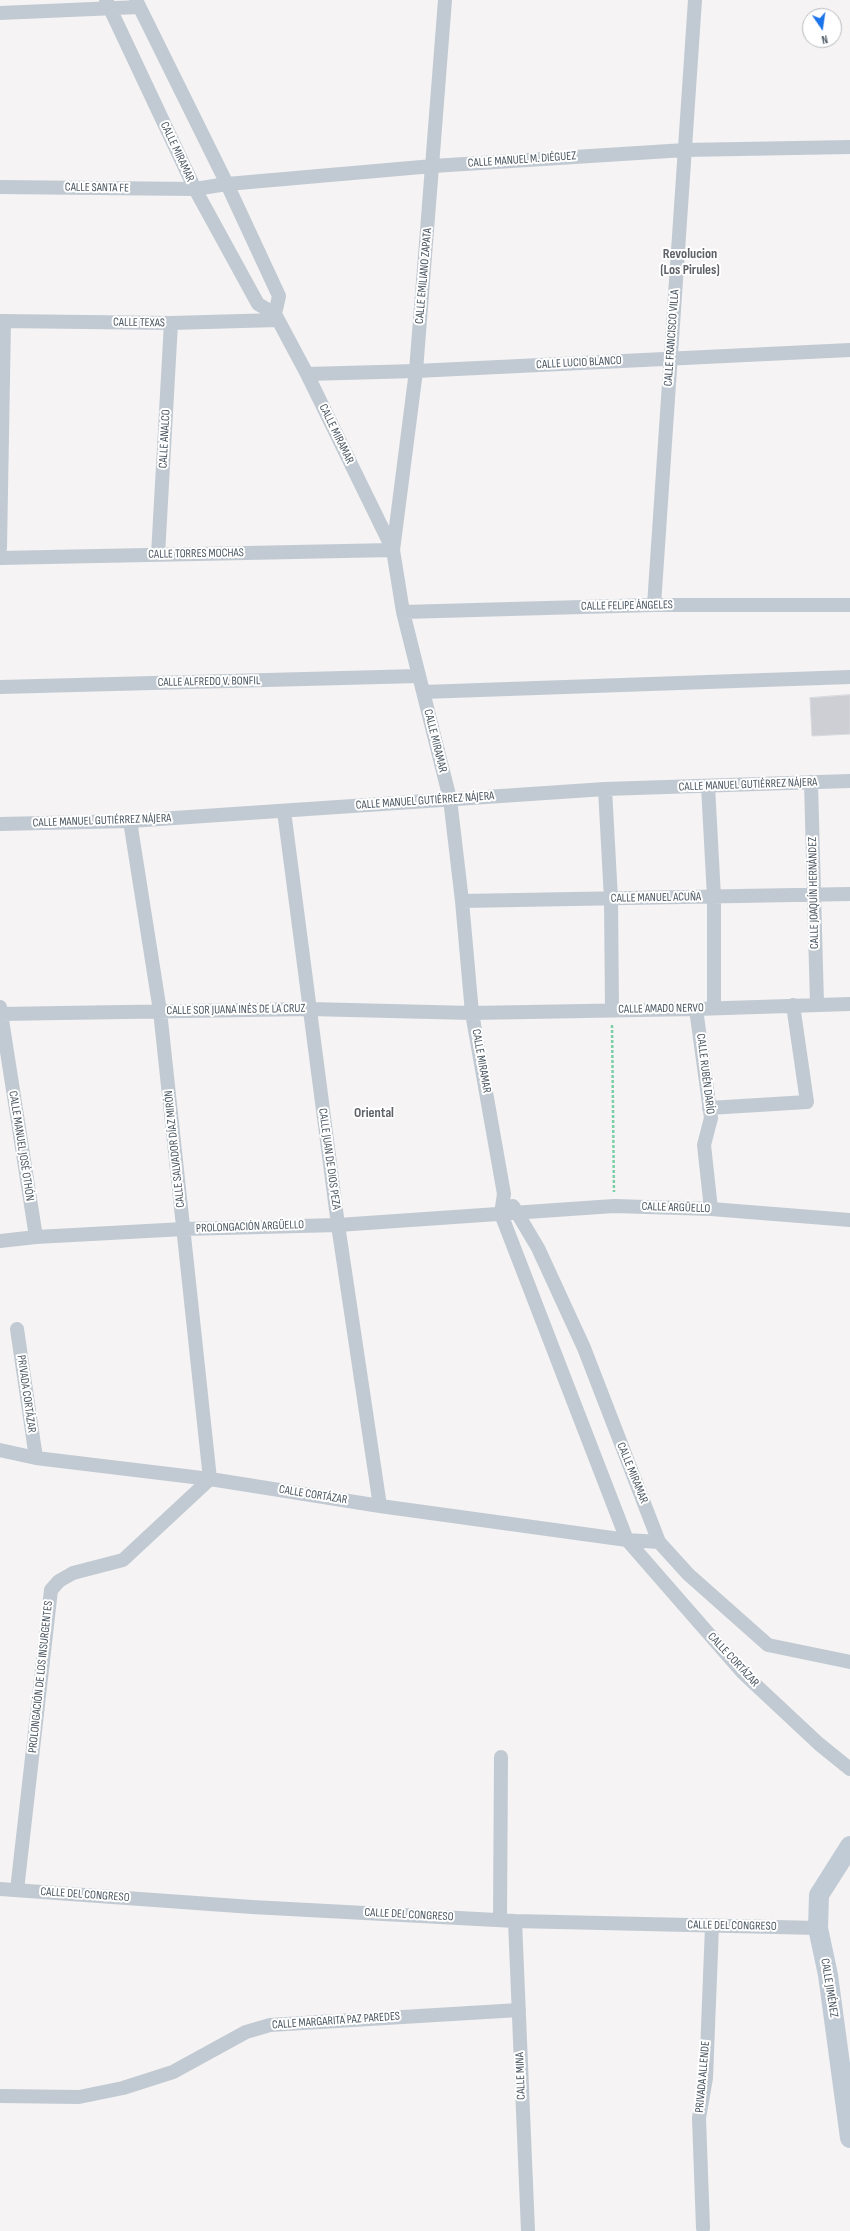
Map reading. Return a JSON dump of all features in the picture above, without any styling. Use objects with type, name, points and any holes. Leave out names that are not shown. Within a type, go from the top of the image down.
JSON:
[{"type":"street","name":"CALLE EMILIANO ZAPATA","points":[[393,550],[416,371],[445,0]]},
{"type":"street","name":"CALLE FRANCISCO VILLA","points":[[654,605],[695,0]]},
{"type":"street","points":[[0,14],[137,4],[227,184],[279,296],[276,317]]},
{"type":"street","name":"CALLE MIRAMAR","points":[[108,5],[195,189],[258,304],[276,317],[307,374],[393,550],[403,612],[450,799],[462,901],[472,1013],[504,1194],[501,1214],[627,1540]]},
{"type":"street","name":"CALLE MANUEL M. DIÉGUEZ","points":[[195,189],[227,184],[433,166],[685,150],[850,147]]},
{"type":"street","name":"CALLE SANTA FE","points":[[0,187],[195,189]]},
{"type":"street","name":"CALLE TEXAS","points":[[2,321],[171,324],[276,317]]},
{"type":"street","points":[[0,548],[2,321]]},
{"type":"street","name":"CALLE ANALCO","points":[[158,555],[171,324]]},
{"type":"street","name":"CALLE LUCIO BLANCO","points":[[307,374],[416,371],[850,350]]},
{"type":"street","name":"CALLE TORRES MOCHAS","points":[[0,558],[393,550]]},
{"type":"street","name":"CALLE FELIPE ÁNGELES","points":[[403,612],[654,605],[850,605]]},
{"type":"street","name":"CALLE ALFREDO V. BONFIL","points":[[0,687],[419,676]]},
{"type":"street","points":[[423,692],[850,677]]},
{"type":"street","name":"CALLE JOAQUÍN HERNÁNDEZ","points":[[811,782],[817,1004]]},
{"type":"street","name":"CALLE MANUEL GUTIÉRREZ NÁJERA","points":[[0,824],[130,821],[605,789],[850,782]]},
{"type":"street","points":[[708,786],[714,897],[714,1007]]},
{"type":"street","points":[[605,789],[611,899],[612,1010]]},
{"type":"street","name":"CALLE JUAN DE DIOS PEZA","points":[[284,811],[338,1225],[380,1506]]},
{"type":"street","name":"CALLE SALVADOR DÍAZ MIRÓN","points":[[130,821],[160,1011],[210,1479]]},
{"type":"street","name":"CALLE MANUEL ACUÑA","points":[[462,901],[850,894]]},
{"type":"street","name":"CALLE AMADO NERVO","points":[[472,1013],[696,1009],[714,1007],[850,1004]]},
{"type":"street","points":[[709,1108],[807,1102],[793,1005]]},
{"type":"street","name":"CALLE RUBÉN DARÍO","points":[[696,1009],[711,1118],[704,1145],[711,1209]]},
{"type":"street","name":"CALLE SOR JUANA INÉS DE LA CRUZ","points":[[0,1012],[309,1010],[472,1013]]},
{"type":"street","name":"CALLE MANUEL JOSÉ OTHÓN","points":[[0,1012],[36,1237]]},
{"type":"street","name":"CALLE MIRAMAR","points":[[504,1194],[518,1212],[538,1248],[584,1348],[659,1542],[688,1574],[768,1645],[850,1662]]},
{"type":"street","name":"CALLE ARGÜELLO","points":[[501,1214],[614,1206],[711,1209],[850,1220]]},
{"type":"street","name":"PROLONGACIÓN ARGÜELLO","points":[[0,1241],[36,1237],[184,1229],[338,1225],[501,1214]]},
{"type":"street","name":"PRIVADA CORTÁZAR","points":[[17,1330],[36,1458]]},
{"type":"street","name":"CALLE CORTÁZAR","points":[[0,1450],[36,1458],[210,1479],[380,1506],[627,1540],[659,1542]]},
{"type":"street","name":"PROLONGACIÓN DE LOS INSURGENTES","points":[[17,1890],[51,1590],[59,1581],[73,1573],[123,1560],[210,1479]]},
{"type":"street","name":"CALLE CORTÁZAR","points":[[627,1540],[743,1673],[819,1744],[850,1769]]},
{"type":"street","points":[[500,1920],[501,1758]]},
{"type":"street","name":"CALLE JIMÉNEZ","points":[[850,1846],[819,1895],[818,1928],[828,1975],[850,2138]]},
{"type":"street","name":"CALLE DEL CONGRESO","points":[[0,1889],[252,1907],[515,1921],[818,1928]]},
{"type":"street","name":"CALLE MINA","points":[[515,1921],[528,2231]]},
{"type":"street","name":"PRIVADA ALLENDE","points":[[703,2228],[700,2118],[706,2078],[712,1926]]},
{"type":"street","name":"CALLE MARGARITA PAZ PAREDES","points":[[0,2096],[79,2097],[123,2088],[173,2072],[246,2032],[270,2025],[519,2010]]},
{"type":"path","points":[[612,1010],[614,1206]]},
{"type":"building","points":[[850,695],[850,734],[812,736],[810,698]]},
{"type":"district","name":"Revolucion (Los Pirules)","points":[[690,262]]},
{"type":"district","name":"Oriental","points":[[374,1113]]}]
